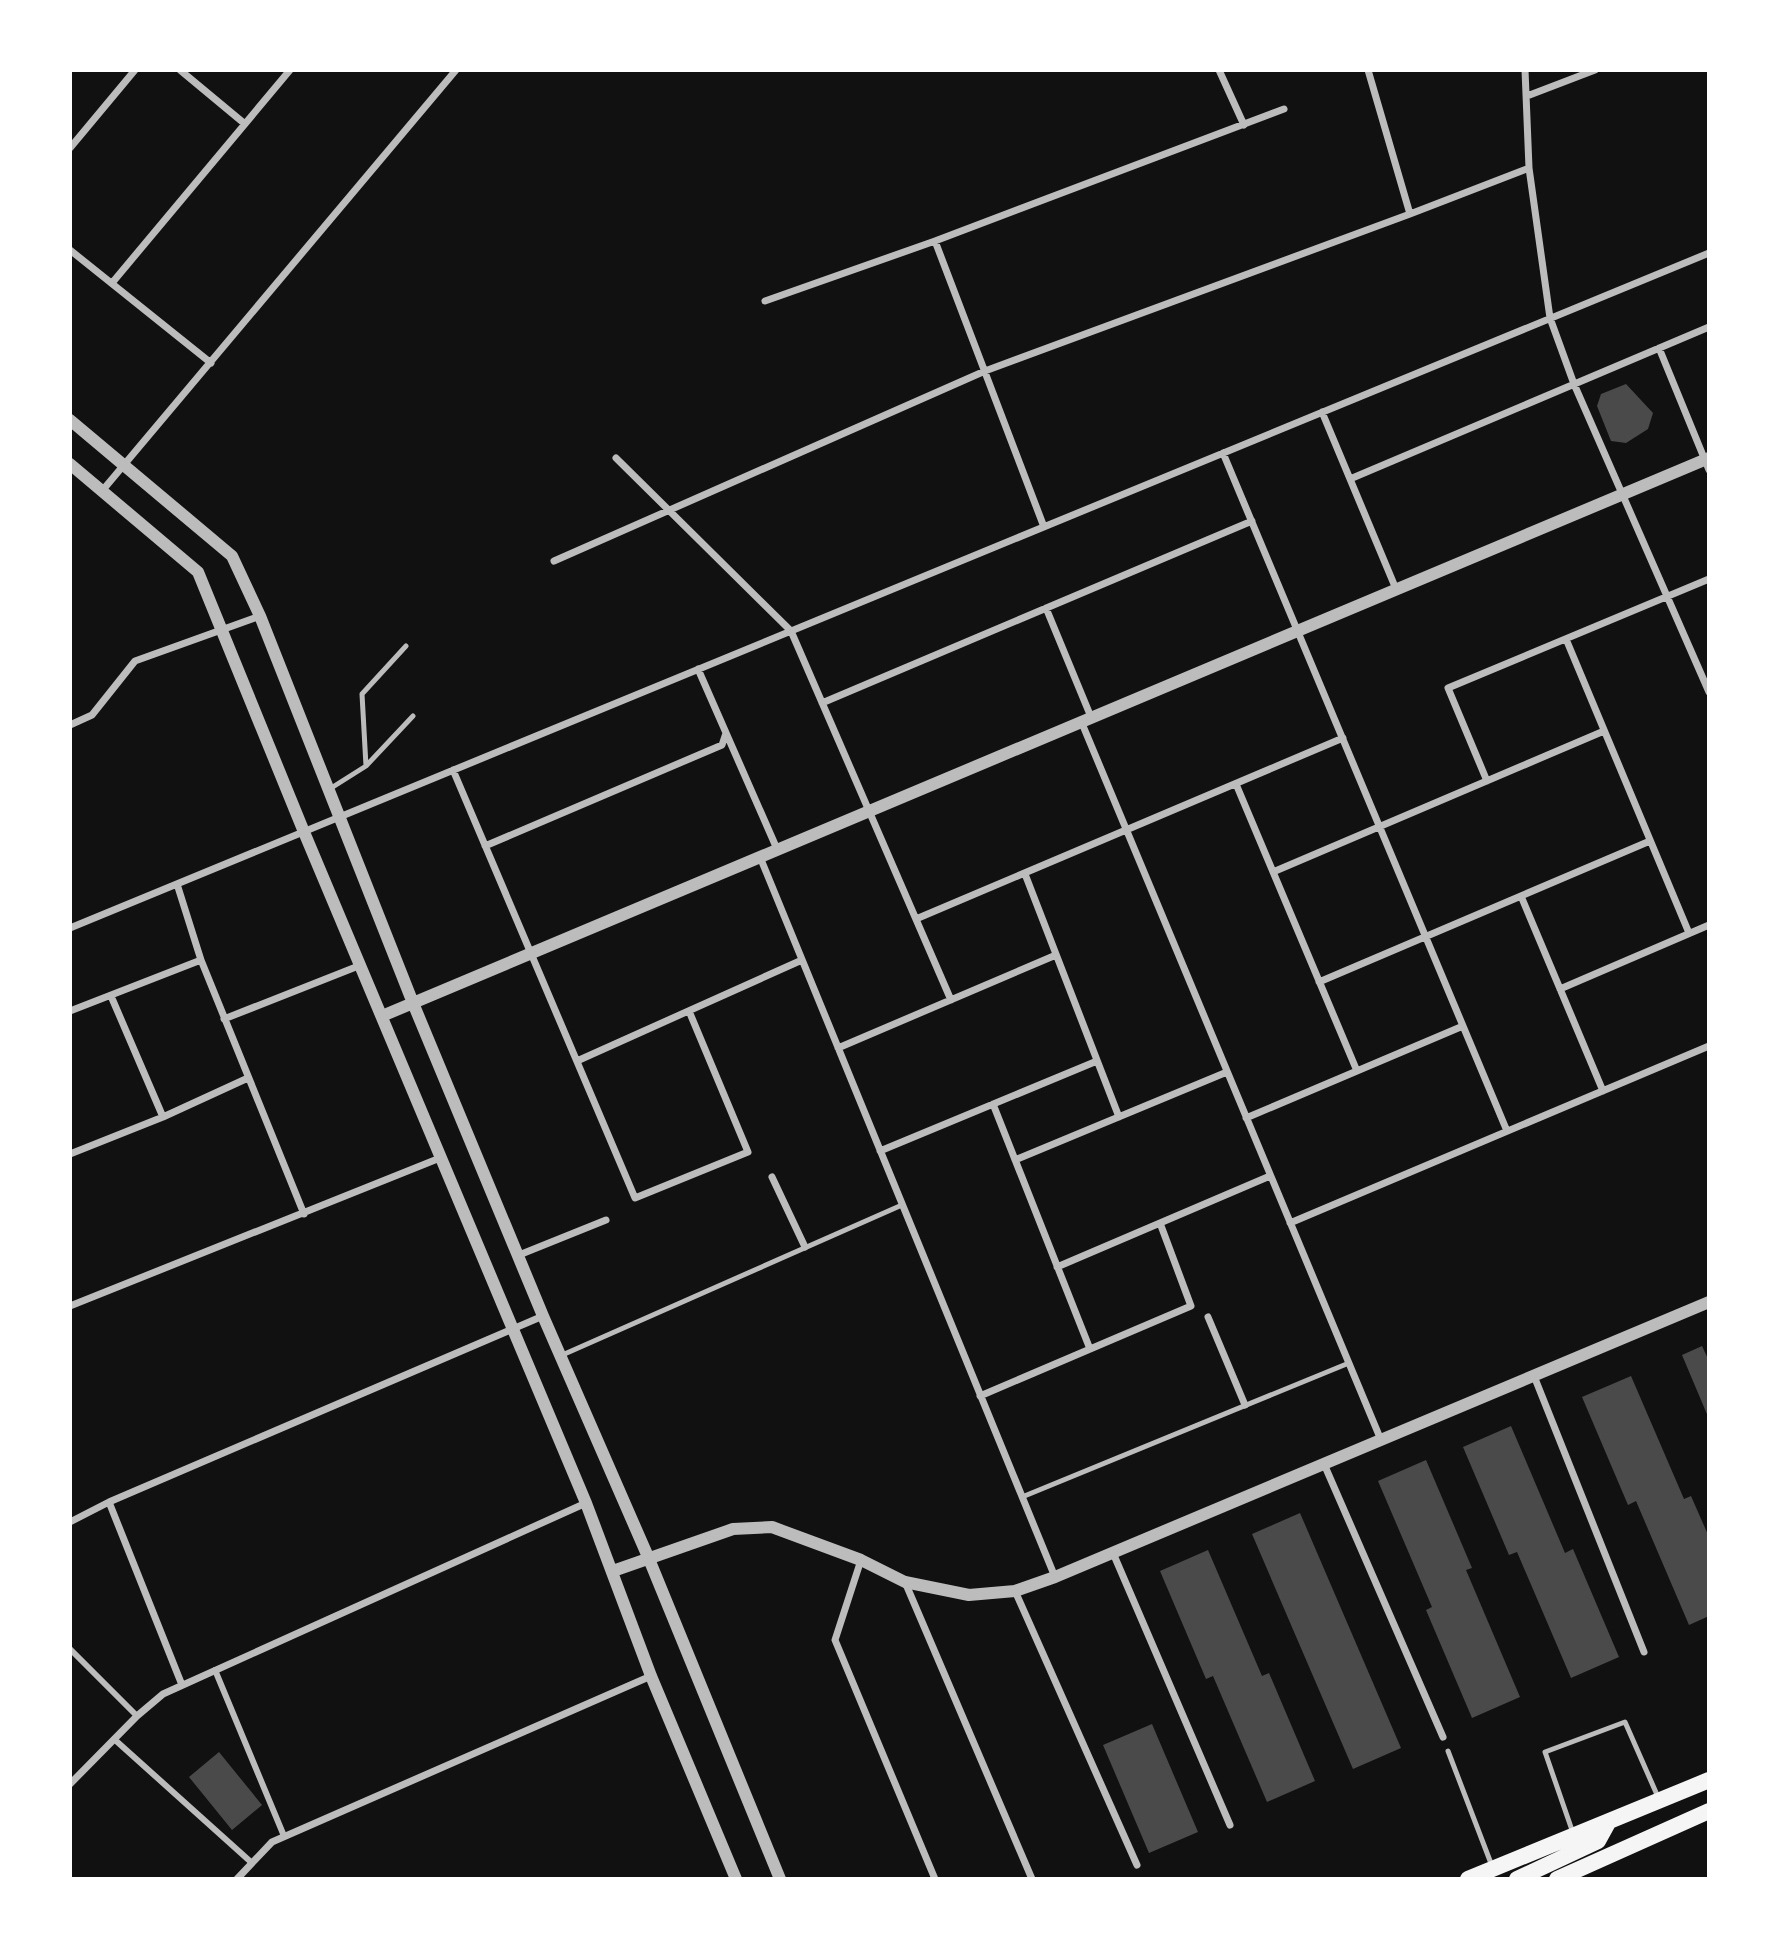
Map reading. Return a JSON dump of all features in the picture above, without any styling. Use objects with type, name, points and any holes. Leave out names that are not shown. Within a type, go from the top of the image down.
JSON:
[{"type":"main road","points":[[1468,1879],[1709,1780]]},
{"type":"main road","points":[[1556,1879],[1709,1811]]},
{"type":"main road","points":[[1517,1879],[1598,1841],[1609,1821]]},
{"type":"street","points":[[70,148],[135,70]]},
{"type":"street","points":[[180,70],[245,124]]},
{"type":"street","points":[[112,283],[290,70]]},
{"type":"street","points":[[102,491],[456,70]]},
{"type":"street","points":[[1219,70],[1244,125]]},
{"type":"street","points":[[1368,70],[1410,214]]},
{"type":"street","points":[[1525,70],[1529,167],[1550,318],[1574,384],[1709,692]]},
{"type":"street","points":[[1527,96],[1595,70]]},
{"type":"street","points":[[765,301],[935,241],[1284,108]]},
{"type":"street","points":[[554,561],[985,371],[1410,214],[1529,167]]},
{"type":"street","points":[[935,241],[1044,527]]},
{"type":"street","points":[[70,250],[211,363]]},
{"type":"street","points":[[70,928],[1709,253]]},
{"type":"street","points":[[1350,479],[1709,327]]},
{"type":"street","points":[[382,1016],[1624,493],[1708,463],[1659,348]]},
{"type":"street","points":[[1322,412],[1396,589]]},
{"type":"street","points":[[70,420],[232,556],[260,616],[413,1003],[542,1316],[649,1559],[780,1879]]},
{"type":"street","points":[[1223,453],[1507,1131]]},
{"type":"street","points":[[616,458],[791,631],[951,1000]]},
{"type":"street","points":[[70,464],[198,572],[304,832],[586,1503],[651,1676],[736,1879]]},
{"type":"street","points":[[822,703],[1252,521]]},
{"type":"street","points":[[1487,781],[1448,688],[1709,579]]},
{"type":"street","points":[[1046,608],[1127,831],[1381,1440]]},
{"type":"street","points":[[70,725],[92,715],[135,661],[260,616]]},
{"type":"street","points":[[1566,639],[1689,933]]},
{"type":"street","points":[[698,669],[777,849]]},
{"type":"street","points":[[1273,872],[1604,731]]},
{"type":"street","points":[[485,846],[722,745],[726,733]]},
{"type":"street","points":[[916,919],[1343,738]]},
{"type":"street","points":[[453,770],[635,1198],[748,1152],[689,1011]]},
{"type":"street","points":[[1236,784],[1357,1071]]},
{"type":"street","points":[[1319,982],[1650,841]]},
{"type":"street","points":[[760,857],[1055,1577]]},
{"type":"street","points":[[1024,874],[1119,1117]]},
{"type":"street","points":[[177,884],[201,960],[304,1214]]},
{"type":"street","points":[[1521,896],[1603,1091]]},
{"type":"street","points":[[1560,989],[1709,925]]},
{"type":"street","points":[[838,1048],[1056,956]]},
{"type":"street","points":[[70,1012],[201,960]]},
{"type":"street","points":[[577,1061],[802,960]]},
{"type":"street","points":[[224,1019],[361,965]]},
{"type":"street","points":[[111,996],[163,1117]]},
{"type":"street","points":[[1246,1118],[1463,1026]]},
{"type":"street","points":[[1290,1223],[1709,1046]]},
{"type":"street","points":[[880,1151],[1097,1061]]},
{"type":"street","points":[[1015,1160],[1227,1072]]},
{"type":"street","points":[[70,1154],[163,1117],[248,1078]]},
{"type":"street","points":[[993,1104],[1090,1349]]},
{"type":"street","points":[[70,1306],[440,1158]]},
{"type":"street","points":[[1057,1266],[1270,1176]]},
{"type":"street","points":[[772,1177],[805,1247]]},
{"type":"street","points":[[519,1255],[606,1220]]},
{"type":"street","points":[[980,1396],[1191,1307],[1160,1223]]},
{"type":"street","points":[[613,1571],[733,1530],[772,1527],[861,1560],[905,1582],[969,1595],[1015,1591],[1113,1553],[1709,1302]]},
{"type":"street","points":[[70,1522],[108,1502],[542,1316]]},
{"type":"street","points":[[1208,1317],[1245,1405]]},
{"type":"street","points":[[1534,1376],[1644,1652]]},
{"type":"street","points":[[1324,1464],[1443,1737]]},
{"type":"street","points":[[108,1502],[182,1685]]},
{"type":"street","points":[[70,1784],[137,1716],[163,1694],[586,1503]]},
{"type":"street","points":[[1113,1553],[1230,1825]]},
{"type":"street","points":[[861,1560],[835,1640],[935,1879]]},
{"type":"street","points":[[905,1582],[1032,1879]]},
{"type":"street","points":[[1015,1591],[1137,1866]]},
{"type":"street","points":[[70,1649],[137,1716]]},
{"type":"street","points":[[215,1670],[284,1836]]},
{"type":"street","points":[[237,1879],[272,1842],[284,1836],[651,1676]]},
{"type":"street","points":[[114,1739],[252,1864]]},
{"type":"lane","points":[[366,766],[362,694],[406,646]]},
{"type":"lane","points":[[328,790],[366,766],[413,716]]},
{"type":"lane","points":[[560,1356],[902,1205]]},
{"type":"lane","points":[[1022,1497],[1349,1363]]},
{"type":"lane","points":[[1574,1836],[1545,1752],[1625,1722],[1660,1800]]},
{"type":"lane","points":[[1448,1751],[1493,1869]]},
{"type":"building","points":[[1626,384],[1653,413],[1648,429],[1626,443],[1611,441],[1597,406],[1601,394]]},
{"type":"building","points":[[1702,1346],[1709,1361],[1709,1419],[1682,1355]]},
{"type":"building","points":[[1631,1376],[1684,1499],[1691,1496],[1709,1537],[1709,1616],[1689,1625],[1636,1501],[1628,1505],[1582,1397]]},
{"type":"building","points":[[1511,1426],[1565,1553],[1573,1549],[1619,1657],[1571,1678],[1517,1552],[1509,1555],[1463,1447]]},
{"type":"building","points":[[1426,1460],[1472,1568],[1466,1570],[1520,1697],[1472,1718],[1426,1610],[1432,1607],[1378,1481]]},
{"type":"building","points":[[1300,1513],[1401,1748],[1353,1769],[1252,1534]]},
{"type":"building","points":[[1208,1550],[1262,1676],[1269,1673],[1315,1781],[1267,1802],[1213,1676],[1206,1679],[1160,1571]]},
{"type":"building","points":[[1152,1724],[1198,1832],[1149,1853],[1103,1745]]},
{"type":"building","points":[[219,1752],[262,1805],[232,1830],[189,1777]]}]
